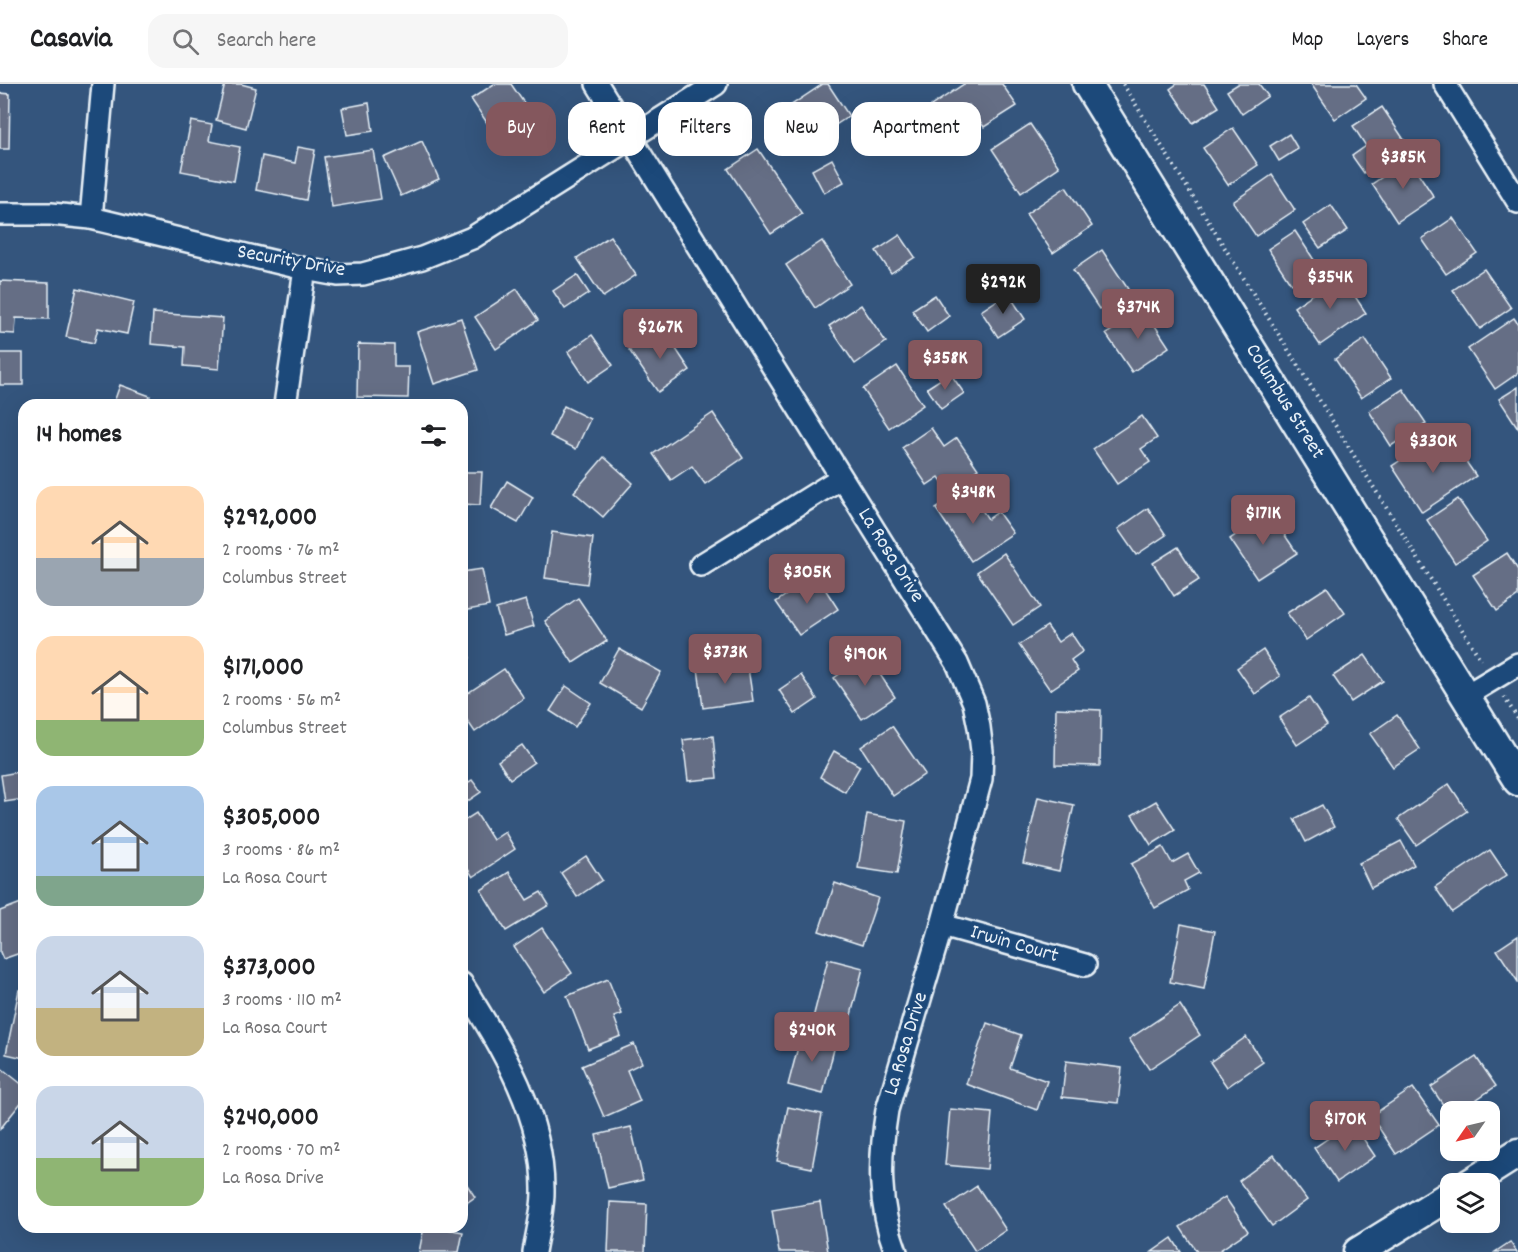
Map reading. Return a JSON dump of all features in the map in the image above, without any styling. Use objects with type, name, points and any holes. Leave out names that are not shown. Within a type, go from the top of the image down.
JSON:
[{"type":"main road","name":"Columbus Street","points":[[1087,84],[1518,781]]},
{"type":"main road","points":[[1486,1173],[1518,1153]]},
{"type":"main road","points":[[1358,1252],[1440,1201]]},
{"type":"street","points":[[91,218],[103,84]]},
{"type":"street","name":"La Rosa Drive","points":[[597,84],[608,102]]},
{"type":"street","name":"Security Drive","points":[[646,129],[716,84]]},
{"type":"street","points":[[1445,84],[1515,189]]},
{"type":"street","name":"Security Drive","points":[[0,214],[51,214],[91,218],[305,269],[338,275],[363,274],[391,268],[472,238],[603,156]]},
{"type":"street","name":"La Rosa Drive","points":[[641,156],[957,663],[974,703],[982,751],[981,779],[942,925],[887,1110],[882,1138],[881,1195],[886,1222],[896,1252]]},
{"type":"street","points":[[286,399],[305,269]]},
{"type":"street","points":[[702,565],[841,478]]},
{"type":"street","points":[[1465,696],[1518,664]]},
{"type":"street","name":"Irwin Court","points":[[942,925],[1085,965]]},
{"type":"street","points":[[468,994],[510,1066],[534,1124],[543,1193],[534,1252]]},
{"type":"path","points":[[1122,84],[1518,719]]},
{"type":"building","points":[[225,84],[241,84],[256,88],[246,128],[216,120]]},
{"type":"building","points":[[494,84],[511,84],[523,102],[486,102],[486,121],[471,99]]},
{"type":"building","points":[[823,84],[828,84],[849,116],[839,123],[839,102],[796,102]]},
{"type":"building","points":[[964,84],[1002,84],[1017,106],[984,127],[981,123],[981,102],[937,102]]},
{"type":"building","points":[[1177,84],[1204,84],[1219,107],[1193,123],[1170,89]]},
{"type":"building","points":[[1238,84],[1259,84],[1268,96],[1242,114],[1227,91]]},
{"type":"building","points":[[1311,84],[1356,84],[1366,98],[1335,119]]},
{"type":"building","points":[[0,93],[10,94],[9,149],[0,149]]},
{"type":"building","points":[[369,103],[373,131],[347,135],[342,108]]},
{"type":"building","points":[[1382,107],[1407,144],[1364,173],[1352,156],[1366,146],[1353,126]]},
{"type":"building","points":[[191,121],[212,125],[209,141],[240,147],[234,181],[181,171]]},
{"type":"building","points":[[1030,124],[1059,167],[1021,193],[992,149]]},
{"type":"building","points":[[1233,128],[1258,165],[1228,185],[1203,148]]},
{"type":"building","points":[[1289,134],[1298,149],[1279,161],[1270,146]]},
{"type":"building","points":[[422,141],[439,179],[401,196],[384,158]]},
{"type":"building","points":[[298,147],[315,150],[306,200],[256,190],[262,156],[295,163]]},
{"type":"building","points":[[758,149],[802,214],[771,234],[728,169],[748,156],[752,156],[752,153]]},
{"type":"building","points":[[373,150],[381,199],[332,207],[324,157]]},
{"type":"building","points":[[832,159],[844,182],[824,193],[812,170]]},
{"type":"building","points":[[1409,159],[1434,197],[1397,222],[1372,184]]},
{"type":"building","points":[[1272,175],[1295,210],[1256,236],[1233,202]]},
{"type":"building","points":[[1066,187],[1092,226],[1053,253],[1026,214]]},
{"type":"building","points":[[1331,205],[1348,230],[1320,248],[1303,224]]},
{"type":"building","points":[[1453,218],[1477,253],[1446,274],[1422,239]]},
{"type":"building","points":[[1295,231],[1318,266],[1291,284],[1268,249]]},
{"type":"building","points":[[900,235],[915,257],[891,273],[876,251]]},
{"type":"building","points":[[610,236],[636,275],[603,297],[577,258]]},
{"type":"building","points":[[822,241],[850,284],[815,308],[786,265]]},
{"type":"building","points":[[1102,250],[1128,289],[1099,309],[1073,270]]},
{"type":"building","points":[[1484,269],[1511,308],[1480,329],[1453,290]]},
{"type":"building","points":[[577,275],[589,293],[565,309],[553,291]]},
{"type":"building","points":[[1341,275],[1366,313],[1320,345],[1294,307]]},
{"type":"building","points":[[0,281],[49,283],[49,319],[16,318],[15,334],[0,333]]},
{"type":"building","points":[[77,288],[134,302],[127,334],[98,328],[94,343],[66,337]]},
{"type":"building","points":[[517,289],[538,320],[496,349],[475,317]]},
{"type":"building","points":[[1008,293],[1025,319],[998,337],[981,311]]},
{"type":"building","points":[[935,295],[949,316],[927,332],[912,310]]},
{"type":"building","points":[[861,305],[886,342],[855,364],[829,326]]},
{"type":"building","points":[[1144,309],[1169,347],[1132,372],[1106,334]]},
{"type":"building","points":[[153,313],[223,318],[219,369],[184,366],[185,347],[151,344]]},
{"type":"building","points":[[461,318],[478,370],[434,384],[417,332]]},
{"type":"building","points":[[1514,318],[1518,324],[1518,373],[1495,389],[1468,349]]},
{"type":"building","points":[[662,328],[690,370],[658,392],[629,350]]},
{"type":"building","points":[[592,335],[613,365],[588,382],[568,352]]},
{"type":"building","points":[[1365,339],[1391,378],[1361,398],[1335,359]]},
{"type":"building","points":[[358,344],[394,345],[394,367],[409,367],[408,398],[357,397]]},
{"type":"building","points":[[0,353],[23,353],[23,385],[0,385]]},
{"type":"building","points":[[897,366],[923,405],[889,428],[863,389]]},
{"type":"building","points":[[950,373],[964,393],[941,409],[927,388]]},
{"type":"building","points":[[120,385],[150,396],[149,399],[115,399]]},
{"type":"building","points":[[1518,387],[1518,428],[1499,399]]},
{"type":"building","points":[[1403,389],[1426,423],[1391,446],[1369,411]]},
{"type":"building","points":[[564,406],[590,419],[576,449],[550,436]]},
{"type":"building","points":[[713,413],[743,458],[705,484],[692,466],[671,480],[653,454]]},
{"type":"building","points":[[1142,416],[1157,438],[1141,449],[1150,462],[1117,484],[1093,449]]},
{"type":"building","points":[[931,428],[944,447],[957,438],[978,469],[948,490],[939,477],[927,485],[902,448]]},
{"type":"building","points":[[1431,440],[1442,457],[1456,447],[1476,476],[1422,512],[1392,466]]},
{"type":"building","points":[[604,457],[633,483],[603,517],[574,492]]},
{"type":"building","points":[[468,472],[482,472],[480,505],[468,504]]},
{"type":"building","points":[[507,481],[533,497],[518,523],[491,508]]},
{"type":"building","points":[[967,488],[988,519],[998,512],[1013,533],[971,561],[936,509]]},
{"type":"building","points":[[1458,499],[1487,541],[1455,563],[1427,520]]},
{"type":"building","points":[[1148,508],[1166,535],[1136,555],[1118,529]]},
{"type":"building","points":[[1269,512],[1297,553],[1257,579],[1230,539]]},
{"type":"building","points":[[552,532],[593,538],[587,584],[545,578]]},
{"type":"building","points":[[1178,547],[1199,580],[1174,596],[1153,563]]},
{"type":"building","points":[[1004,553],[1040,607],[1013,625],[977,572]]},
{"type":"building","points":[[1507,553],[1518,570],[1518,596],[1497,611],[1473,575]]},
{"type":"building","points":[[482,569],[489,606],[468,610],[468,571]]},
{"type":"building","points":[[816,575],[838,609],[799,635],[776,602]]},
{"type":"building","points":[[1327,587],[1345,613],[1306,640],[1287,613]]},
{"type":"building","points":[[578,598],[607,641],[573,663],[545,621]]},
{"type":"building","points":[[526,600],[534,626],[504,635],[496,609]]},
{"type":"building","points":[[1047,626],[1058,642],[1071,633],[1083,651],[1071,660],[1078,671],[1050,690],[1019,645]]},
{"type":"building","points":[[619,649],[661,672],[641,707],[600,683]]},
{"type":"building","points":[[1263,650],[1280,676],[1255,694],[1237,668]]},
{"type":"building","points":[[867,655],[895,697],[862,719],[834,678]]},
{"type":"building","points":[[1365,655],[1383,681],[1351,702],[1333,676]]},
{"type":"building","points":[[747,661],[753,701],[703,708],[698,668]]},
{"type":"building","points":[[504,669],[524,698],[475,732],[468,722],[468,693]]},
{"type":"building","points":[[801,675],[817,699],[795,714],[779,690]]},
{"type":"building","points":[[566,686],[591,703],[575,727],[550,711]]},
{"type":"building","points":[[1309,698],[1327,725],[1297,745],[1279,718]]},
{"type":"building","points":[[1056,708],[1101,710],[1100,766],[1055,765]]},
{"type":"building","points":[[1397,715],[1420,749],[1393,767],[1370,734]]},
{"type":"building","points":[[892,726],[925,774],[893,796],[861,747]]},
{"type":"building","points":[[713,736],[717,778],[688,781],[683,740]]},
{"type":"building","points":[[522,745],[534,762],[510,779],[498,761]]},
{"type":"building","points":[[834,751],[860,766],[845,792],[820,777]]},
{"type":"building","points":[[18,772],[18,800],[5,802],[1,775]]},
{"type":"building","points":[[472,780],[481,792],[468,801],[468,783]]},
{"type":"building","points":[[1449,784],[1467,811],[1416,845],[1398,819]]},
{"type":"building","points":[[1038,797],[1074,805],[1059,871],[1023,863]]},
{"type":"building","points":[[1156,801],[1175,830],[1151,845],[1132,815]]},
{"type":"building","points":[[1322,805],[1334,827],[1306,842],[1294,819]]},
{"type":"building","points":[[476,813],[493,840],[505,832],[515,849],[473,877],[468,869],[468,818]]},
{"type":"building","points":[[867,814],[906,821],[897,874],[858,868]]},
{"type":"building","points":[[1401,841],[1414,865],[1371,888],[1359,863]]},
{"type":"building","points":[[1163,847],[1172,863],[1188,854],[1199,873],[1184,881],[1188,890],[1155,908],[1131,864]]},
{"type":"building","points":[[1490,850],[1507,875],[1452,912],[1435,887]]},
{"type":"building","points":[[586,856],[602,880],[577,897],[561,873]]},
{"type":"building","points":[[509,872],[527,900],[541,892],[549,905],[506,931],[481,890]]},
{"type":"building","points":[[835,883],[878,898],[862,945],[819,931]]},
{"type":"building","points":[[18,904],[18,954],[3,959],[0,952],[0,911]]},
{"type":"building","points":[[1181,924],[1215,931],[1204,989],[1170,982]]},
{"type":"building","points":[[542,928],[572,973],[544,992],[514,947]]},
{"type":"building","points":[[1518,936],[1518,982],[1497,950]]},
{"type":"building","points":[[828,959],[863,968],[848,1027],[813,1018]]},
{"type":"building","points":[[608,979],[622,1014],[614,1017],[621,1036],[588,1049],[567,996]]},
{"type":"building","points":[[18,995],[18,1057],[6,1054]]},
{"type":"building","points":[[1180,1005],[1200,1035],[1149,1069],[1129,1039]]},
{"type":"building","points":[[987,1023],[1021,1035],[1010,1068],[1047,1081],[1037,1110],[966,1084]]},
{"type":"building","points":[[802,1032],[836,1041],[823,1094],[788,1085]]},
{"type":"building","points":[[1246,1037],[1263,1062],[1227,1087],[1210,1062]]},
{"type":"building","points":[[634,1044],[642,1063],[627,1070],[640,1101],[604,1117],[582,1066]]},
{"type":"building","points":[[1476,1057],[1496,1086],[1474,1101],[1440,1101],[1431,1087]]},
{"type":"building","points":[[1066,1061],[1122,1068],[1118,1103],[1062,1097]]},
{"type":"building","points":[[0,1067],[18,1081],[18,1106],[0,1129]]},
{"type":"building","points":[[1413,1088],[1439,1125],[1396,1154],[1371,1116]]},
{"type":"building","points":[[788,1107],[822,1114],[812,1168],[777,1161]]},
{"type":"building","points":[[950,1109],[992,1113],[987,1169],[945,1165]]},
{"type":"building","points":[[1352,1122],[1375,1156],[1337,1182],[1314,1148]]},
{"type":"building","points":[[631,1127],[643,1180],[608,1188],[596,1135]]},
{"type":"building","points":[[1274,1155],[1307,1200],[1272,1226],[1239,1181]]},
{"type":"building","points":[[468,1186],[475,1197],[468,1202]]},
{"type":"building","points":[[977,1186],[1006,1230],[975,1251],[946,1207]]},
{"type":"building","points":[[1225,1197],[1248,1231],[1217,1252],[1197,1252],[1180,1227]]},
{"type":"building","points":[[610,1202],[647,1204],[645,1252],[608,1252]]},
{"type":"building","points":[[820,1202],[828,1252],[779,1252],[772,1210]]},
{"type":"building","points":[[423,1233],[463,1233],[459,1252],[419,1252]]},
{"type":"building","points":[[1172,1238],[1181,1252],[1152,1252]]},
{"type":"building","points":[[1510,1242],[1517,1252],[1495,1252]]}]
